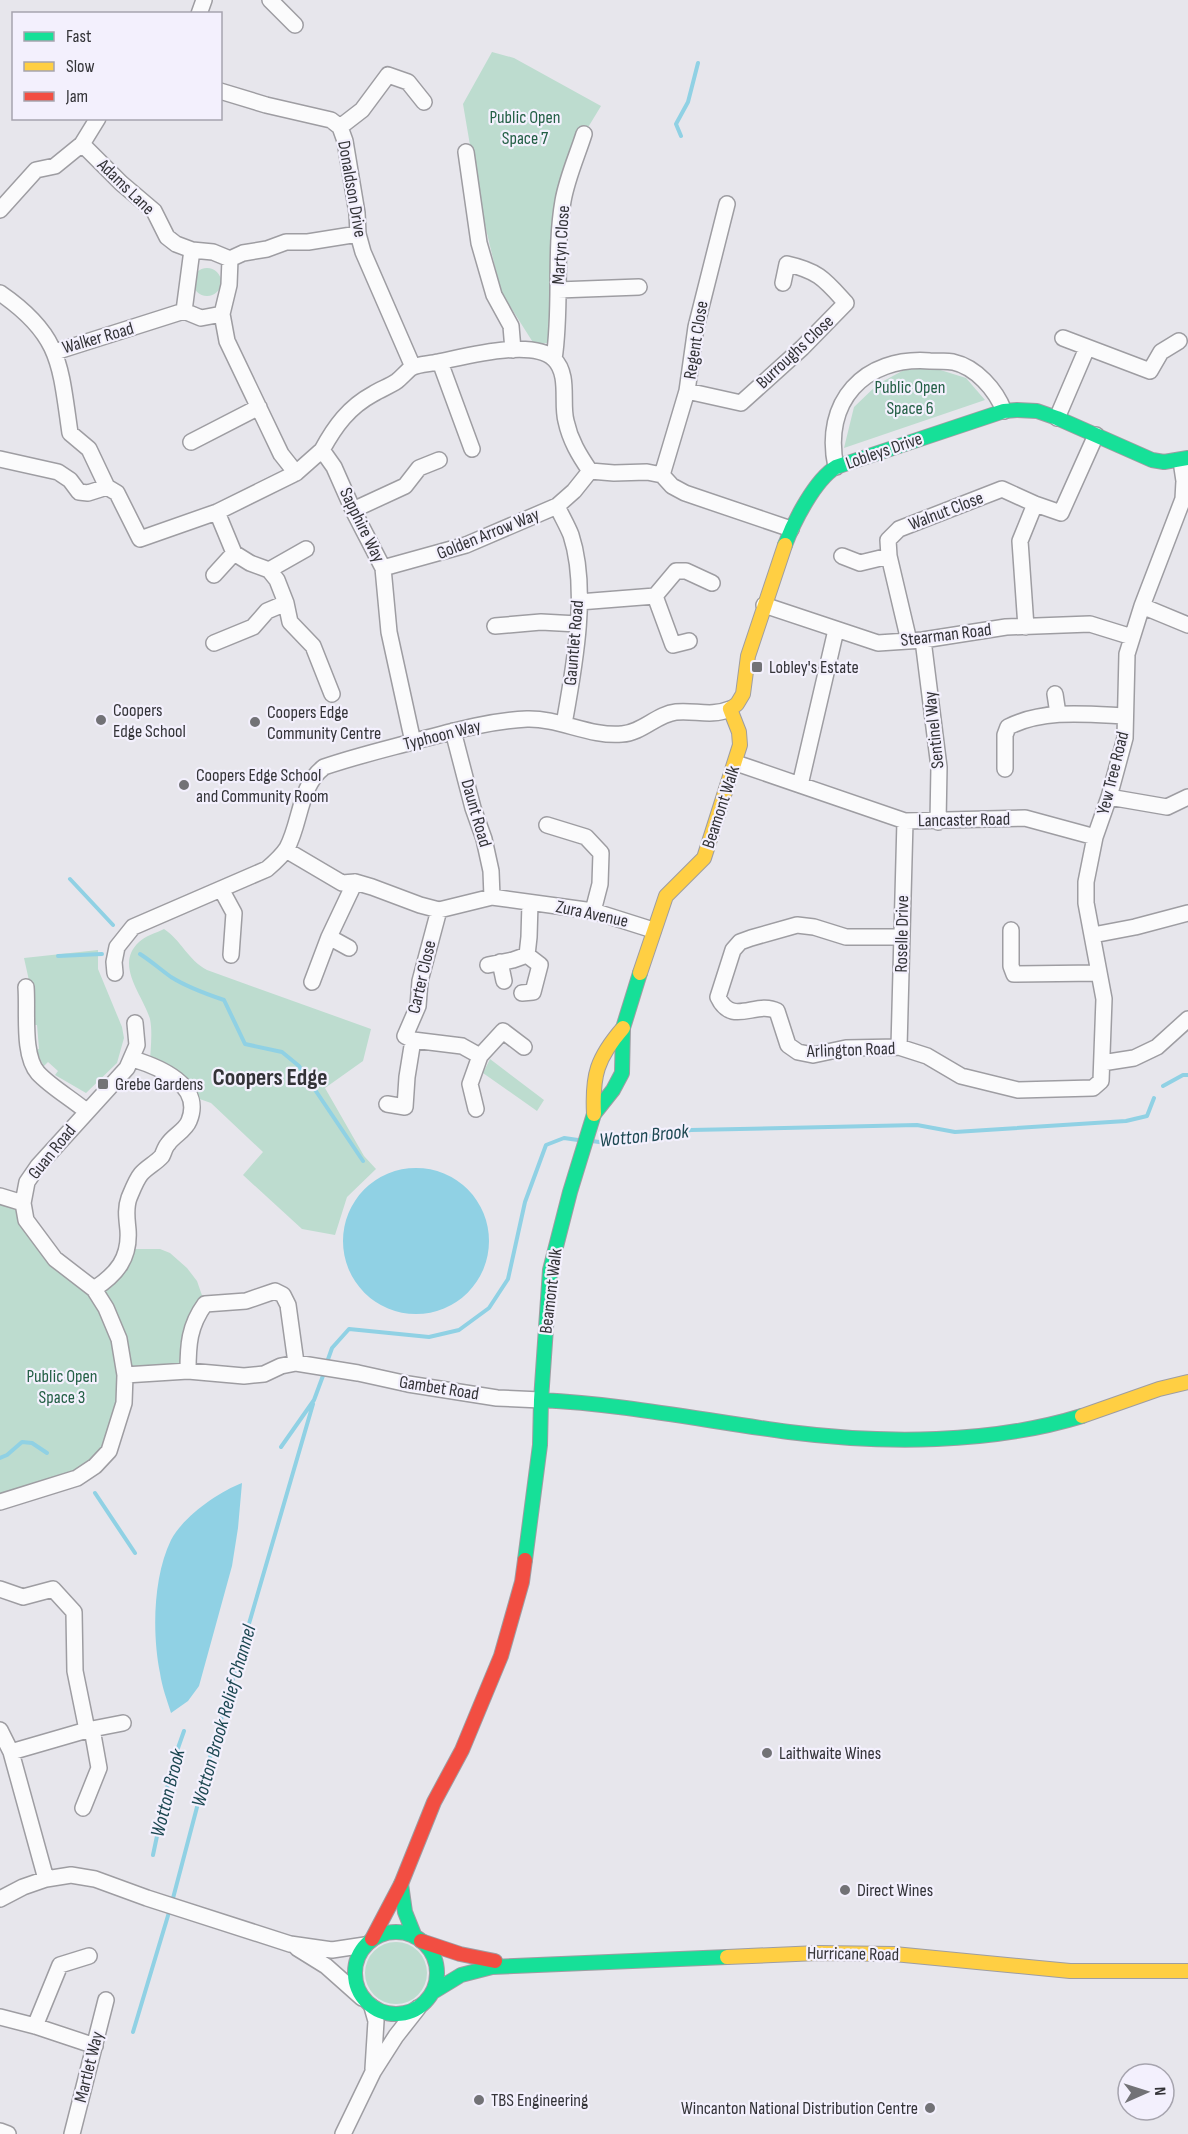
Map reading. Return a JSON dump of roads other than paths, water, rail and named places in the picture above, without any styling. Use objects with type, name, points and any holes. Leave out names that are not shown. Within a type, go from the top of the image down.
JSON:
[{"type":"street","points":[[270,0],[296,25]]},
{"type":"street","points":[[340,127],[362,110],[388,75],[408,82],[424,102]]},
{"type":"street","name":"Donaldson Drive","points":[[222,92],[331,120],[340,127],[345,141],[357,213],[358,234],[363,252],[413,367]]},
{"type":"street","points":[[0,210],[36,171],[55,166],[82,144],[97,120]]},
{"type":"street","name":"Martyn Close","points":[[554,359],[563,200],[585,134]]},
{"type":"street","name":"Adams Lane","points":[[82,144],[153,211],[167,237],[176,244],[192,250],[213,252],[230,259]]},
{"type":"street","points":[[466,152],[479,243],[494,295],[511,326],[513,350]]},
{"type":"street","name":"Regent Close","points":[[662,475],[687,391],[696,327],[726,204]]},
{"type":"street","points":[[296,473],[281,454],[227,341],[222,314],[229,285],[230,259],[243,253],[267,249],[286,242],[308,242],[358,234]]},
{"type":"street","points":[[192,250],[184,311],[201,318],[222,314]]},
{"type":"street","name":"Burroughs Close","points":[[687,391],[741,403],[802,348],[846,303],[827,282],[809,269],[787,264],[783,283]]},
{"type":"street","points":[[558,290],[639,287]]},
{"type":"street","name":"Walker Road","points":[[0,293],[37,323],[47,335],[55,352],[184,311]]},
{"type":"street","points":[[1063,338],[1150,371],[1161,352],[1179,341]]},
{"type":"street","points":[[1057,418],[1087,348]]},
{"type":"street","points":[[55,352],[70,433],[89,449],[107,487],[117,493],[140,539],[217,512],[296,473],[322,450],[334,428],[348,412],[370,395],[397,381],[413,367],[490,350],[543,353],[554,359],[564,383],[566,420],[575,449],[590,471]]},
{"type":"street","points":[[836,467],[832,448],[836,414],[845,395],[855,384],[880,367],[910,359],[954,363],[982,377],[1000,399],[1004,411]]},
{"type":"street","points":[[440,362],[472,449]]},
{"type":"street","points":[[191,442],[259,407]]},
{"type":"street","name":"Lobleys Drive","points":[[730,710],[737,704],[742,694],[748,656],[791,529],[825,474],[836,467],[1004,411],[1037,411],[1152,460],[1164,462],[1185,459]]},
{"type":"street","name":"Walnut Close","points":[[890,556],[888,540],[899,529],[1002,489],[1061,513],[1096,435]]},
{"type":"street","name":"Sapphire Way","points":[[322,450],[334,467],[383,568],[389,632],[414,742]]},
{"type":"street","name":"Yew Tree Road","points":[[1093,1088],[1101,1081],[1104,999],[1086,903],[1086,882],[1095,837],[1125,738],[1127,654],[1183,499],[1185,459]]},
{"type":"street","points":[[0,460],[58,472],[70,480],[79,492],[88,493],[107,487]]},
{"type":"street","points":[[353,510],[405,486],[419,468],[440,460]]},
{"type":"street","points":[[557,506],[574,491],[590,471],[647,472],[662,475],[672,486],[685,493],[791,529]]},
{"type":"street","points":[[1026,627],[1020,541],[1035,504]]},
{"type":"street","name":"Golden Arrow Way","points":[[383,568],[466,545],[557,506]]},
{"type":"street","name":"Gauntlet Road","points":[[557,506],[570,534],[576,556],[579,602],[564,724]]},
{"type":"street","points":[[217,512],[234,553],[250,563],[269,570],[277,580],[290,622],[313,646],[332,694]]},
{"type":"street","points":[[269,570],[306,549]]},
{"type":"street","points":[[214,575],[234,553]]},
{"type":"street","points":[[842,556],[860,563],[890,556]]},
{"type":"street","name":"Sentinel Way","points":[[890,556],[916,640],[939,767],[938,822]]},
{"type":"street","points":[[579,602],[655,596],[676,572],[687,571],[712,583]]},
{"type":"street","points":[[655,596],[677,647]]},
{"type":"street","points":[[214,643],[253,627],[267,611],[286,603]]},
{"type":"street","name":"Stearman Road","points":[[764,605],[878,643],[1006,627],[1090,624],[1132,637]]},
{"type":"street","points":[[1143,606],[1188,625]]},
{"type":"street","points":[[495,626],[541,621],[578,624]]},
{"type":"street","points":[[800,785],[836,630]]},
{"type":"street","points":[[1055,694],[1058,714]]},
{"type":"street","name":"Typhoon Way","points":[[115,973],[114,962],[117,946],[133,927],[267,869],[285,850],[307,788],[324,767],[453,731],[504,720],[532,719],[604,733],[623,734],[642,728],[672,712],[710,714],[730,710]]},
{"type":"street","name":"Beamont Walk","points":[[592,1119],[622,1073],[623,1028],[653,930],[666,896],[704,858],[740,745],[739,732],[730,710]]},
{"type":"street","points":[[1005,769],[1005,735],[1008,727],[1016,723],[1064,713],[1125,716]]},
{"type":"street","name":"Daunt Road","points":[[453,731],[473,808],[484,839],[491,871],[492,897]]},
{"type":"street","name":"Lancaster Road","points":[[736,763],[905,822],[1025,818],[1095,837]]},
{"type":"street","points":[[1109,797],[1167,807],[1188,797]]},
{"type":"street","name":"Roselle Drive","points":[[899,1047],[905,822]]},
{"type":"street","points":[[547,825],[586,837],[601,853],[600,884],[593,911]]},
{"type":"street","points":[[285,850],[342,883],[355,882],[439,910]]},
{"type":"street","points":[[312,982],[329,937],[355,882]]},
{"type":"street","points":[[221,889],[234,913],[231,955]]},
{"type":"street","name":"Zura Avenue","points":[[439,910],[492,897],[593,911],[653,930]]},
{"type":"street","name":"Zura Avenue","points":[[526,955],[530,903]]},
{"type":"street","name":"Carter Close","points":[[439,910],[420,981],[418,1006],[405,1036],[413,1040],[462,1046],[480,1056]]},
{"type":"street","points":[[1093,935],[1188,913]]},
{"type":"street","name":"Arlington Road","points":[[902,937],[846,937],[814,927],[797,925],[740,942],[733,950],[718,997],[722,1006],[737,1013],[770,1007],[777,1011],[788,1046],[798,1052],[813,1055],[846,1048],[899,1047],[927,1056],[961,1076],[1018,1090],[1093,1088]]},
{"type":"street","points":[[1011,930],[1011,966],[1014,974],[1099,973]]},
{"type":"street","points":[[329,937],[349,948]]},
{"type":"street","points":[[504,981],[494,963],[526,955],[540,965],[533,992],[522,993]]},
{"type":"street","points":[[27,987],[28,1017],[26,1024],[30,1057],[38,1073],[86,1111]]},
{"type":"street","points":[[1102,1063],[1134,1058],[1157,1047],[1188,1018]]},
{"type":"street","points":[[94,1289],[105,1282],[124,1261],[128,1249],[126,1211],[128,1200],[140,1175],[162,1155],[168,1142],[189,1123],[192,1111],[191,1096],[177,1079],[133,1059],[137,1045],[135,1023]]},
{"type":"street","name":"Beamont Walk","points":[[369,1942],[401,1884],[434,1802],[462,1750],[479,1711],[507,1635],[522,1582],[540,1445],[550,1270],[592,1119],[592,1086],[595,1066],[607,1045],[623,1028]]},
{"type":"street","points":[[476,1109],[470,1084],[480,1056],[503,1031],[524,1047]]},
{"type":"street","name":"Carter Close","points":[[387,1104],[405,1107],[413,1040]]},
{"type":"street","name":"Guan Road","points":[[0,1502],[76,1478],[95,1466],[109,1451],[124,1403],[125,1375],[119,1339],[106,1308],[94,1289],[55,1259],[27,1220],[23,1203],[27,1182],[38,1166],[133,1059]]},
{"type":"street","points":[[0,1196],[23,1203]]},
{"type":"street","points":[[125,1375],[188,1371],[244,1376],[264,1374],[302,1364],[288,1305],[283,1295],[275,1291],[246,1301],[205,1304],[191,1329],[188,1345],[188,1371]]},
{"type":"street","name":"Gambet Road","points":[[302,1364],[497,1398],[541,1400]]},
{"type":"street","points":[[541,1400],[586,1402],[791,1432],[855,1437],[946,1438],[1003,1433],[1059,1423],[1158,1389],[1188,1382]]},
{"type":"street","points":[[0,1589],[23,1598],[53,1589],[74,1612],[75,1671],[99,1768],[83,1808]]},
{"type":"street","points":[[11,1752],[123,1723]]},
{"type":"street","points":[[1,1732],[11,1752],[46,1879]]},
{"type":"street","points":[[0,1899],[23,1887],[46,1879],[70,1875],[95,1879],[290,1944],[332,1950],[369,1942]]},
{"type":"street","points":[[401,1884],[405,1912],[418,1939],[429,1949],[436,1964],[433,1992]]},
{"type":"street","name":"Hurricane Road","points":[[373,2072],[376,2021],[355,1981],[354,1969],[358,1956],[369,1942],[390,1932],[400,1932],[460,1954],[517,1964]]},
{"type":"street","points":[[290,1944],[326,1966],[367,2003],[386,2014],[398,2015],[418,2008]]},
{"type":"street","name":"Hurricane Road","points":[[343,2134],[373,2072],[396,2036],[418,2008],[447,1981],[473,1970],[517,1964],[595,1963],[818,1953],[894,1954],[1070,1971],[1188,1971]]},
{"type":"street","points":[[35,2026],[60,1965],[89,1956]]},
{"type":"street","name":"Martlet Way","points":[[72,2134],[106,2000]]},
{"type":"street","points":[[0,2017],[95,2046]]},
{"type":"street","points":[[0,2131],[8,2134]]},
{"type":"water","points":[[416,1168],[444,1174],[456,1180],[467,1190],[477,1201],[483,1213],[489,1241],[483,1269],[477,1281],[467,1292],[456,1302],[444,1308],[416,1314],[388,1308],[376,1302],[365,1292],[355,1281],[349,1269],[343,1241],[349,1213],[355,1201],[365,1190],[376,1180],[388,1174]]},
{"type":"water","points":[[242,1483],[232,1566],[199,1686],[188,1701],[171,1713],[157,1658],[155,1624],[158,1588],[165,1555],[171,1540],[192,1514],[222,1492]]},
{"type":"waterway","points":[[681,136],[676,124],[688,102],[698,63]]},
{"type":"waterway","points":[[70,879],[113,925]]},
{"type":"waterway","points":[[58,956],[102,954]]},
{"type":"waterway","points":[[140,954],[177,981],[224,1000],[245,1044],[282,1052],[299,1066],[363,1161]]},
{"type":"waterway","name":"Wotton Brook","points":[[1163,1086],[1183,1075],[1188,1075]]},
{"type":"waterway","name":"Wotton Brook","points":[[592,1141],[606,1143],[691,1130],[917,1125],[955,1132],[1126,1121],[1147,1116],[1154,1098]]},
{"type":"waterway","name":"Wotton Brook","points":[[326,1365],[332,1348],[349,1329],[429,1337],[459,1330],[489,1308],[508,1279],[525,1202],[546,1145],[564,1138],[578,1140]]},
{"type":"waterway","name":"Wotton Brook","points":[[281,1447],[314,1400],[324,1373]]},
{"type":"waterway","name":"Wotton Brook Relief Channel","points":[[172,1902],[211,1754],[313,1404]]},
{"type":"waterway","points":[[0,1458],[22,1442],[32,1443],[47,1453]]},
{"type":"waterway","points":[[95,1493],[135,1553]]},
{"type":"waterway","name":"Wotton Brook","points":[[153,1855],[172,1765],[184,1731]]},
{"type":"waterway","name":"Wotton Brook Relief Channel","points":[[133,2032],[170,1909]]},
{"type":"place","name":"Lobley's Estate","points":[[757,667]]},
{"type":"place","name":"Coopers Edge School","points":[[101,720]]},
{"type":"place","name":"Coopers Edge Community Centre","points":[[255,722]]},
{"type":"place","name":"Coopers Edge School and Community Room","points":[[184,785]]},
{"type":"place","name":"Grebe Gardens","points":[[103,1084]]},
{"type":"place","name":"Laithwaite Wines","points":[[767,1753]]},
{"type":"place","name":"Direct Wines","points":[[845,1890]]},
{"type":"place","name":"TBS Engineering","points":[[479,2100]]},
{"type":"place","name":"Wincanton National Distribution Centre","points":[[930,2108]]},
{"type":"district","name":"Coopers Edge","points":[[270,1077]]},
{"type":"park label","name":"Public Open Space 7","points":[[525,127]]},
{"type":"park label","name":"Public Open Space 6","points":[[910,397]]},
{"type":"park label","name":"Public Open Space 3","points":[[62,1386]]}]
